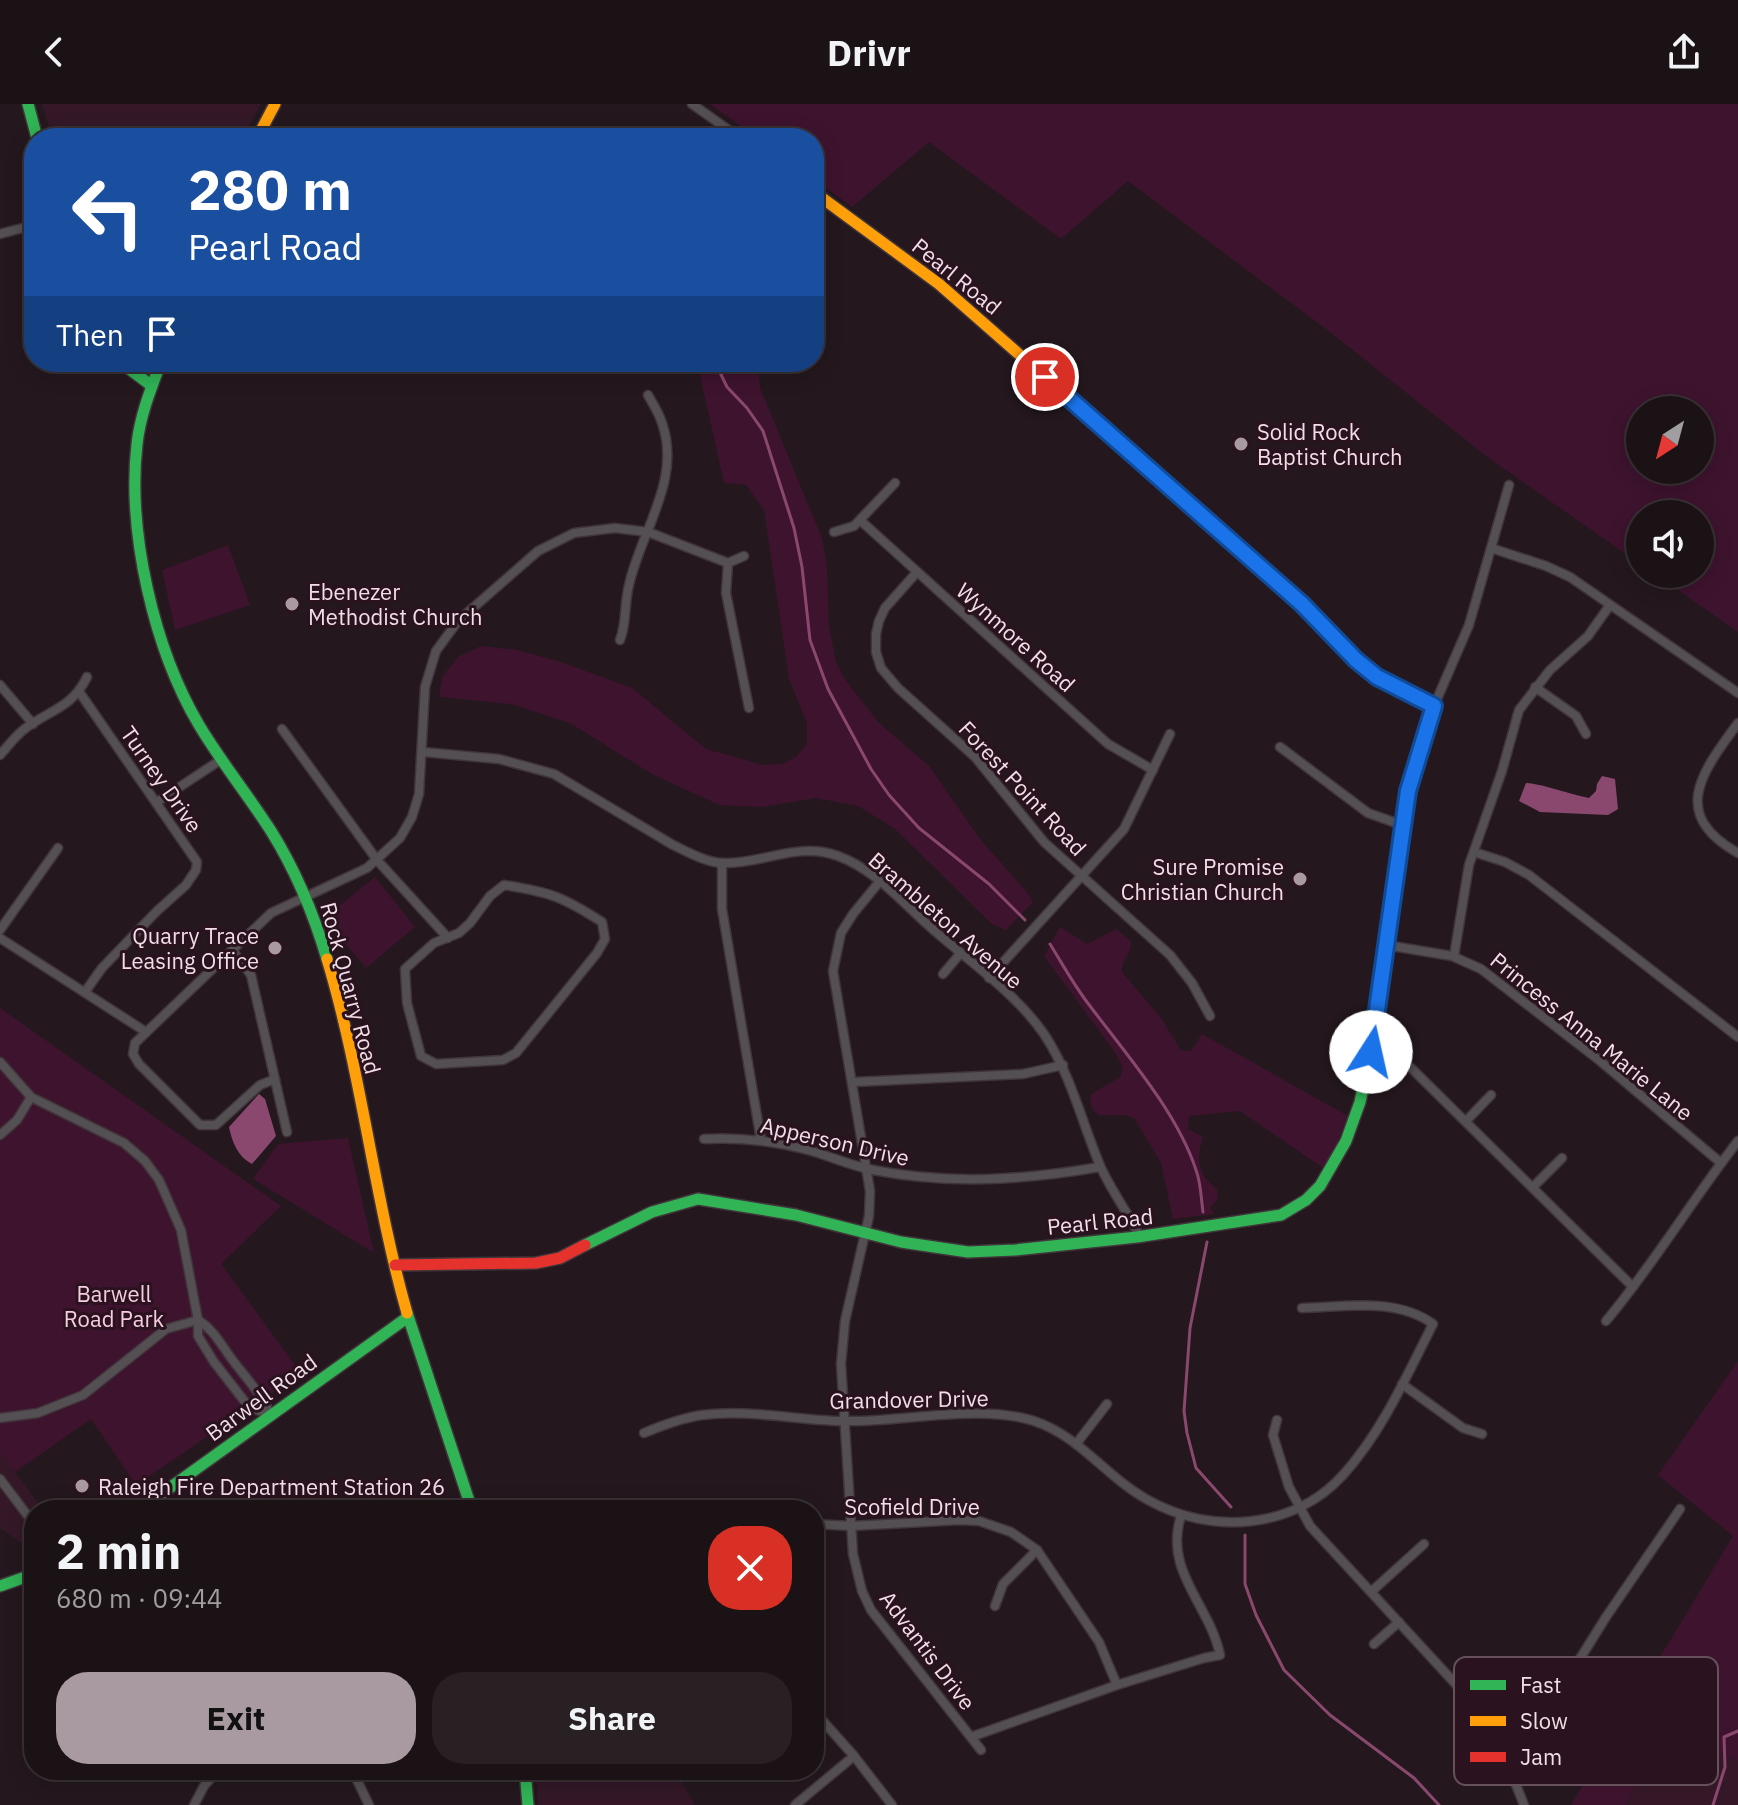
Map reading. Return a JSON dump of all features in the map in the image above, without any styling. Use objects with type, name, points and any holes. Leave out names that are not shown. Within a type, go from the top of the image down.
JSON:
[{"type":"street","points":[[28,104],[34,128]]},
{"type":"street","points":[[262,128],[275,104]]},
{"type":"street","points":[[692,104],[726,128]]},
{"type":"street","name":"Pearl Road","points":[[824,199],[939,284],[1302,604],[1356,660],[1377,677],[1434,706]]},
{"type":"street","points":[[0,234],[24,228]]},
{"type":"street","points":[[133,372],[152,386]]},
{"type":"street","name":"Rock Quarry Road","points":[[157,372],[140,429],[135,479],[137,519],[150,593],[178,685],[222,759],[271,831],[306,896],[325,952],[348,1041],[408,1317],[469,1500]]},
{"type":"street","points":[[620,640],[626,624],[629,584],[664,485],[668,458],[663,423],[648,395]]},
{"type":"street","points":[[834,532],[861,521],[895,483]]},
{"type":"street","name":"Pearl Road","points":[[395,1265],[536,1263],[560,1258],[652,1212],[698,1199],[796,1215],[865,1234],[968,1252],[1140,1237],[1281,1215],[1306,1200],[1320,1186],[1346,1141],[1360,1102],[1371,1052],[1408,791],[1434,706],[1469,625],[1509,485]]},
{"type":"street","name":"Wynmore Road","points":[[861,521],[1108,744],[1153,770]]},
{"type":"street","points":[[275,1079],[260,1085],[216,1125],[200,1125],[139,1064],[133,1054],[135,1043],[271,913],[367,868],[400,838],[412,817],[419,794],[425,687],[429,669],[436,651],[458,621],[538,551],[554,541],[592,529],[648,532],[728,563],[744,556]]},
{"type":"street","points":[[1491,548],[1570,577],[1738,693]]},
{"type":"street","points":[[728,563],[726,593],[749,708]]},
{"type":"street","name":"Forest Point Road","points":[[917,572],[885,608],[879,621],[876,652],[881,668],[898,688],[975,757],[1044,842],[1170,955],[1192,983],[1210,1016]]},
{"type":"street","points":[[1454,956],[1465,885],[1519,710],[1550,670],[1588,636],[1610,605]]},
{"type":"street","points":[[0,755],[23,731],[80,693],[87,677]]},
{"type":"street","points":[[0,685],[33,724]]},
{"type":"street","points":[[1535,687],[1576,716],[1586,734]]},
{"type":"street","name":"Turney Drive","points":[[80,693],[197,862],[196,870],[186,885],[102,968],[85,992]]},
{"type":"street","points":[[1738,723],[1700,778],[1697,796],[1702,820],[1715,839],[1738,853]]},
{"type":"street","points":[[282,729],[377,860],[448,938]]},
{"type":"street","points":[[989,978],[1124,829],[1170,734]]},
{"type":"street","points":[[1280,747],[1368,813],[1402,825]]},
{"type":"street","name":"Brambleton Avenue","points":[[423,752],[499,759],[554,774],[673,845],[692,855],[722,863],[791,851],[816,851],[836,855],[858,865],[880,881],[1029,1015],[1063,1065],[1100,1167],[1127,1209],[1140,1237]]},
{"type":"street","points":[[157,802],[222,759]]},
{"type":"street","points":[[0,930],[58,848]]},
{"type":"street","points":[[1474,852],[1505,862],[1529,875],[1738,1037]]},
{"type":"street","points":[[722,863],[722,909],[761,1140]]},
{"type":"street","name":"Advantis Drive","points":[[880,881],[841,933],[833,971],[868,1169],[870,1209],[842,1345],[851,1526],[857,1575],[871,1610],[981,1750]]},
{"type":"street","points":[[504,885],[544,891],[569,900],[602,922],[605,939],[516,1053],[503,1060],[436,1064],[421,1056],[407,1003],[405,969],[434,943],[448,938],[470,923],[490,896],[504,885]]},
{"type":"street","points":[[0,938],[146,1032]]},
{"type":"street","name":"Princess Anna Marie Lane","points":[[1386,945],[1454,956],[1490,975],[1599,1060],[1721,1163]]},
{"type":"street","points":[[232,950],[251,975],[287,1132]]},
{"type":"street","points":[[943,974],[960,954]]},
{"type":"street","points":[[1371,1052],[1406,1063],[1633,1287]]},
{"type":"street","points":[[0,1062],[31,1097],[124,1143],[145,1161],[159,1180],[181,1230],[198,1320],[198,1336],[249,1407],[271,1415]]},
{"type":"street","points":[[854,1082],[1023,1074],[1063,1065]]},
{"type":"street","points":[[1466,1121],[1491,1095]]},
{"type":"street","points":[[0,1135],[17,1120],[31,1097]]},
{"type":"street","name":"Apperson Drive","points":[[704,1139],[761,1140],[807,1149],[868,1169],[911,1177],[974,1181],[1042,1177],[1100,1167]]},
{"type":"street","points":[[1606,1321],[1738,1141]]},
{"type":"street","points":[[1533,1187],[1562,1158]]},
{"type":"street","name":"Grandover Drive","points":[[644,1433],[673,1422],[723,1414],[844,1421],[984,1414],[1011,1416],[1055,1430],[1135,1492],[1181,1516],[1227,1524],[1249,1522],[1299,1506],[1323,1492],[1342,1475],[1371,1437],[1433,1324],[1410,1311],[1388,1306],[1302,1308]]},
{"type":"street","name":"Barwell Road","points":[[153,1500],[408,1317]]},
{"type":"street","points":[[0,1418],[38,1413],[83,1395],[166,1329],[198,1320],[211,1328],[263,1397],[271,1415]]},
{"type":"street","points":[[1402,1384],[1463,1428],[1482,1434]]},
{"type":"street","points":[[1076,1444],[1107,1404]]},
{"type":"street","points":[[1277,1420],[1273,1435],[1289,1487],[1310,1526],[1454,1682]]},
{"type":"street","points":[[0,1479],[24,1511]]},
{"type":"street","points":[[1581,1657],[1680,1509]]},
{"type":"street","points":[[971,1737],[1117,1685],[1220,1655],[1218,1643],[1178,1556],[1175,1540],[1181,1516]]},
{"type":"street","name":"Scofield Drive","points":[[824,1525],[960,1520],[979,1521],[1011,1532],[1037,1550],[1099,1642],[1117,1685]]},
{"type":"street","points":[[1372,1591],[1424,1544]]},
{"type":"street","points":[[995,1606],[1003,1584],[1037,1550]]},
{"type":"street","points":[[0,1586],[24,1578]]},
{"type":"street","points":[[1374,1644],[1399,1622]]},
{"type":"street","points":[[824,1722],[892,1805]]},
{"type":"street","points":[[795,1805],[854,1756]]},
{"type":"street","points":[[194,1805],[209,1780]]},
{"type":"street","points":[[357,1780],[369,1805]]},
{"type":"street","points":[[526,1780],[528,1805]]},
{"type":"street","points":[[1516,1785],[1524,1805]]},
{"type":"shaded area","points":[[42,104],[261,104],[248,128],[49,128]]},
{"type":"shaded area","points":[[1602,776],[1615,779],[1618,809],[1608,815],[1540,812],[1519,801],[1526,783],[1589,798],[1596,791]]},
{"type":"shaded area","points":[[259,1094],[265,1099],[276,1136],[252,1164],[236,1148],[229,1127]]},
{"type":"shaded area","points":[[0,1452],[36,1500],[24,1500],[24,1545],[0,1528]]},
{"type":"shaded area","points":[[1718,1750],[1738,1762],[1738,1805],[1626,1805],[1635,1785],[1718,1785]]},
{"type":"shaded area","points":[[537,1780],[681,1780],[695,1805],[538,1805]]},
{"type":"green space","points":[[710,104],[1738,104],[1738,632],[1675,588],[1714,588],[1714,500],[1626,500],[1626,554],[1486,456],[1326,329],[1128,181],[1061,239],[929,142],[852,207],[824,186],[824,128],[743,128]]},
{"type":"green space","points":[[699,372],[759,372],[760,388],[822,538],[827,567],[829,626],[836,662],[844,678],[878,722],[929,766],[980,839],[1033,902],[1006,930],[993,925],[895,829],[858,806],[815,798],[763,807],[719,805],[652,774],[570,723],[511,704],[439,697],[442,677],[458,657],[481,646],[517,650],[561,662],[632,688],[706,749],[763,765],[783,764],[796,757],[807,744],[807,723],[789,679],[764,510],[746,485],[724,483]]},
{"type":"green space","points":[[228,545],[250,605],[175,630],[162,570]]},
{"type":"green space","points":[[375,877],[415,927],[366,968],[324,918]]},
{"type":"green space","points":[[1060,927],[1087,944],[1116,929],[1131,941],[1122,972],[1161,1018],[1181,1050],[1191,1051],[1202,1034],[1348,1116],[1326,1170],[1240,1111],[1189,1116],[1188,1129],[1203,1137],[1200,1166],[1205,1177],[1217,1189],[1218,1199],[1210,1208],[1214,1214],[1173,1219],[1161,1163],[1134,1118],[1099,1115],[1091,1106],[1091,1094],[1120,1077],[1123,1068],[1114,1051],[1044,956]]},
{"type":"green space","name":"Barwell Road Park","points":[[0,1008],[281,1206],[221,1264],[301,1373],[136,1485],[91,1419],[15,1472],[0,1452]]},
{"type":"green space","points":[[348,1138],[374,1253],[253,1179],[278,1144]]},
{"type":"green space","points":[[1738,1361],[1738,1762],[1718,1750],[1718,1657],[1660,1657],[1733,1536],[1658,1475]]},
{"type":"green space","points":[[1583,1785],[1635,1785],[1626,1805],[1571,1805]]},
{"type":"waterway","points":[[720,372],[727,387],[763,431],[794,528],[802,567],[810,640],[828,689],[871,769],[889,795],[919,828],[989,884],[1025,920]]},
{"type":"waterway","points":[[1050,944],[1079,991],[1164,1105],[1198,1175],[1203,1212]]},
{"type":"waterway","points":[[1207,1242],[1190,1328],[1184,1411],[1196,1468],[1231,1507]]},
{"type":"waterway","points":[[1245,1535],[1245,1584],[1256,1615],[1284,1670],[1330,1715],[1414,1778],[1439,1805]]},
{"type":"waterway","points":[[1713,1805],[1725,1767],[1724,1737],[1738,1731]]},
{"type":"traffic: fast","points":[[28,104],[34,128]]},
{"type":"traffic: fast","points":[[133,372],[152,386]]},
{"type":"traffic: fast","points":[[157,372],[141,423],[135,478],[140,552],[157,626],[183,695],[199,725],[271,831],[296,877],[327,959]]},
{"type":"traffic: fast","points":[[1096,422],[1302,604],[1356,660],[1377,677],[1434,706],[1414,770]]},
{"type":"traffic: fast","points":[[585,1245],[652,1212],[698,1199],[796,1215],[901,1242],[968,1252],[1137,1237],[1281,1215],[1306,1200],[1320,1186],[1346,1141],[1360,1102],[1374,1037]]},
{"type":"traffic: fast","points":[[407,1313],[469,1500]]},
{"type":"traffic: fast","points":[[153,1500],[408,1317]]},
{"type":"traffic: fast","points":[[0,1586],[24,1578]]},
{"type":"traffic: fast","points":[[526,1780],[528,1805]]},
{"type":"traffic: slow","points":[[262,128],[275,104]]},
{"type":"traffic: slow","points":[[824,199],[939,284],[1096,422]]},
{"type":"traffic: slow","points":[[327,959],[350,1047],[407,1313]]},
{"type":"traffic: jam","points":[[1374,1037],[1408,791],[1414,770]]},
{"type":"traffic: jam","points":[[395,1265],[536,1263],[560,1258],[585,1245]]},
{"type":"place","name":"Solid Rock Baptist Church","points":[[1241,444]]},
{"type":"place","name":"Ebenezer Methodist Church","points":[[292,604]]},
{"type":"place","name":"Sure Promise Christian Church","points":[[1300,879]]},
{"type":"place","name":"Quarry Trace Leasing Office","points":[[275,948]]},
{"type":"place","name":"Raleigh Fire Department Station 26","points":[[82,1486]]},
{"type":"route","points":[[1045,377],[1302,604],[1356,660],[1377,677],[1434,706],[1408,791],[1371,1052]]}]
